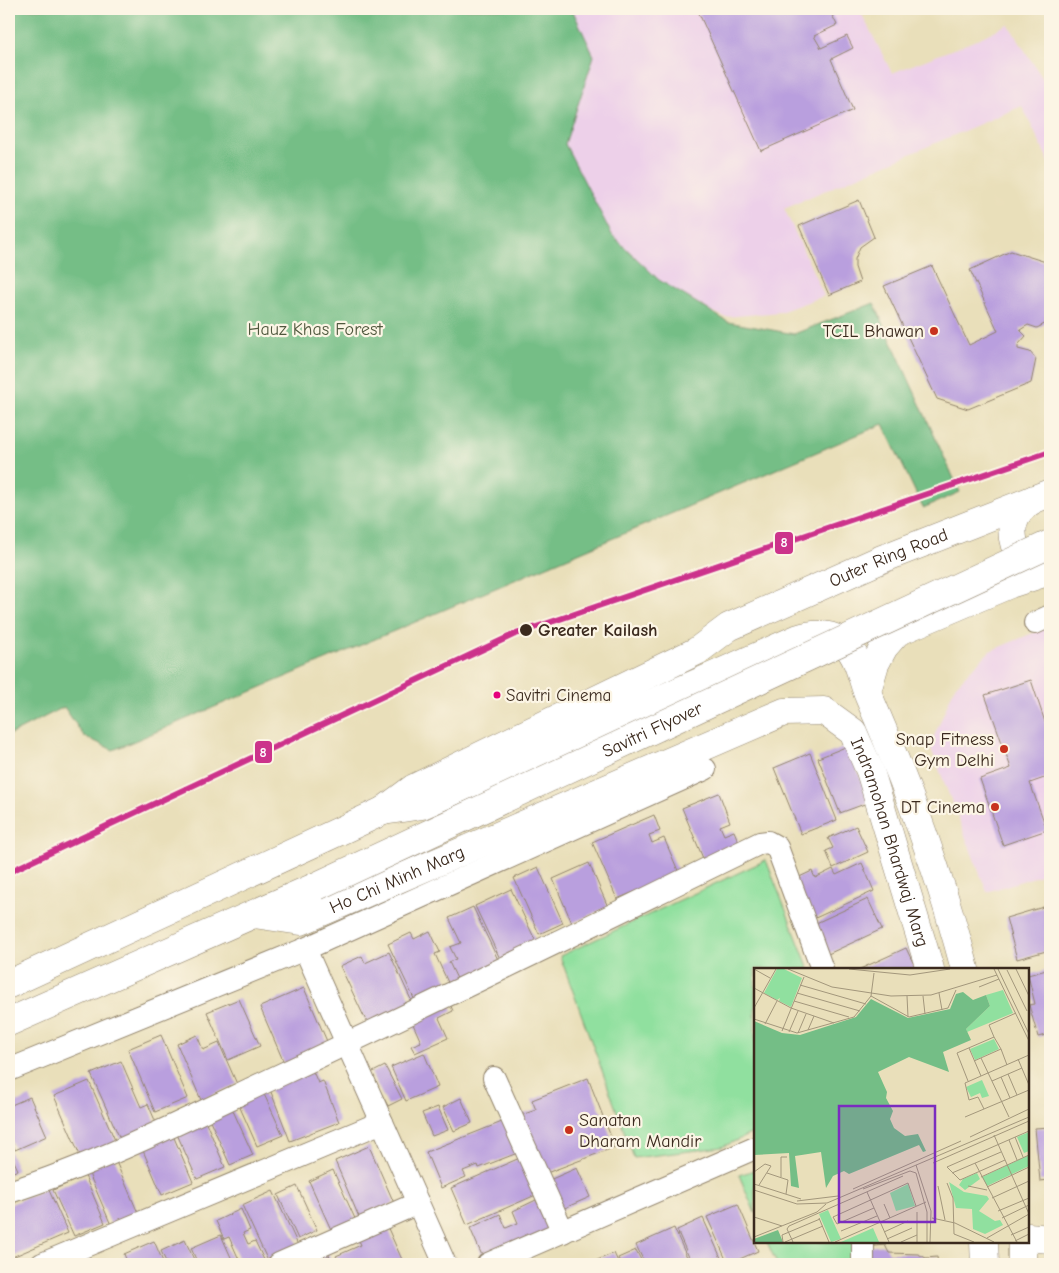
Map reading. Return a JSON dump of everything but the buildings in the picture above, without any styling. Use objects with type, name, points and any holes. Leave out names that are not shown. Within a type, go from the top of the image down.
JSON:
[{"type":"main road","points":[[1042,496],[1020,509],[1012,525],[1013,543],[1021,558],[1036,568],[1050,570]]},
{"type":"main road","name":"Outer Ring Road","points":[[383,812],[414,788],[697,651],[729,627],[882,559],[1042,496]]},
{"type":"main road","name":"Savitri Flyover","points":[[254,914],[1050,544]]},
{"type":"main road","points":[[867,692],[875,664],[884,647],[897,632],[1010,584],[1050,570]]},
{"type":"main road","name":"Indramohan Bhardwaj Marg","points":[[645,705],[799,638],[822,635],[845,644],[853,654],[867,692],[905,779],[946,898],[965,968]]},
{"type":"main road","points":[[9,984],[383,812],[422,805],[645,705],[658,703],[670,708],[680,717],[684,730],[683,743],[676,754],[665,762]]},
{"type":"main road","name":"Indramohan Bhardwaj Marg","points":[[784,712],[824,711],[853,732],[870,772],[930,968]]},
{"type":"main road","name":"Ho Chi Minh Marg","points":[[254,914],[301,921],[784,712]]},
{"type":"main road","points":[[9,1022],[254,914]]},
{"type":"main road","points":[[1029,1237],[1050,1239]]},
{"type":"main road","points":[[984,1243],[985,1264]]},
{"type":"main road","points":[[1022,1243],[1022,1264]]},
{"type":"street","points":[[9,1070],[305,949],[705,769]]},
{"type":"street","points":[[9,1192],[50,1179],[119,1151],[347,1044],[760,843],[768,842],[777,847],[822,968]]},
{"type":"street","points":[[305,949],[445,1264]]},
{"type":"street","points":[[494,1078],[563,1232]]},
{"type":"street","points":[[42,1264],[382,1122]]},
{"type":"street","points":[[488,1264],[754,1148]]},
{"type":"street","points":[[279,1264],[418,1203]]},
{"type":"street","points":[[863,1243],[863,1264]]},
{"type":"shaded area","points":[[572,9],[859,9],[892,73],[974,41],[1008,24],[1050,90],[1050,164],[1022,106],[784,208],[824,296],[780,312],[725,317],[711,311],[659,280],[612,235],[565,144],[594,56]]},
{"type":"shaded area","points":[[1050,626],[1050,872],[987,892],[930,746],[955,686],[990,651]]},
{"type":"green space","name":"Hauz Khas Forest","points":[[9,9],[572,9],[594,56],[565,144],[612,235],[659,280],[728,322],[794,334],[874,303],[960,492],[923,508],[883,424],[113,750],[84,736],[64,707],[9,735]]},
{"type":"green space","points":[[766,860],[809,968],[754,968],[754,1132],[722,1147],[634,1158],[560,956]]},
{"type":"green space","points":[[754,1170],[754,1211],[739,1175]]},
{"type":"green space","points":[[767,1243],[855,1243],[856,1264],[777,1264]]},
{"type":"transit line","name":"8","points":[[9,872],[513,635],[1050,452]]},
{"type":"place","name":"TCIL Bhawan","points":[[934,331]]},
{"type":"place","name":"Greater Kailash","points":[[526,630]]},
{"type":"place","name":"Savitri Cinema","points":[[497,695]]},
{"type":"place","name":"Snap Fitness Gym Delhi","points":[[1004,749]]},
{"type":"place","name":"DT Cinema","points":[[995,807]]},
{"type":"place","name":"Sanatan Dharam Mandir","points":[[569,1130]]}]
